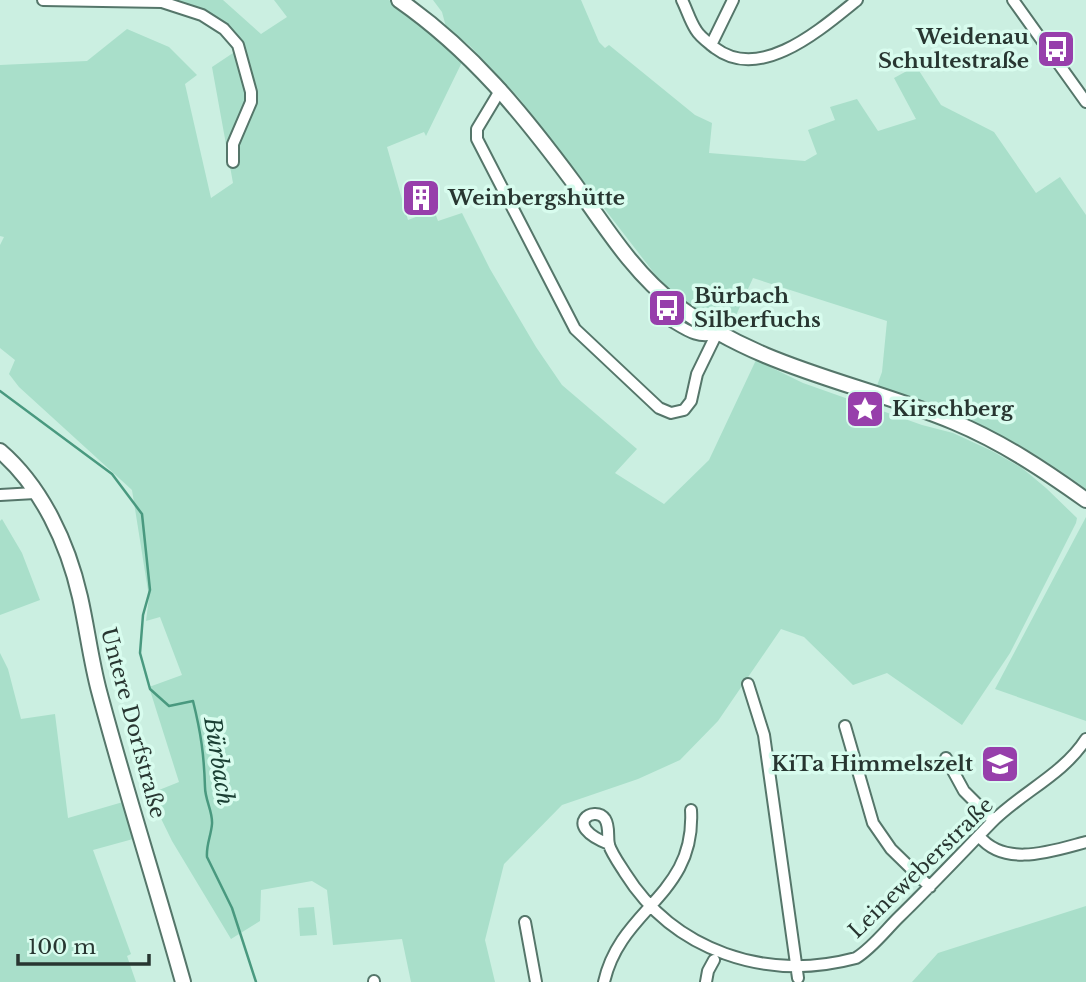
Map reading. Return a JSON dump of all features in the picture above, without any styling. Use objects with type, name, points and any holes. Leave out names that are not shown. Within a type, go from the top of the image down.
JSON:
[{"type":"street","points":[[43,0],[162,2],[202,15],[224,29],[238,45],[251,92],[251,102],[233,144],[233,162]]},
{"type":"street","points":[[399,0],[467,55],[501,89],[647,278],[674,304],[718,333],[785,365],[915,407],[988,437],[1086,500]]},
{"type":"street","points":[[682,0],[696,30],[711,45],[735,59],[772,55],[800,43],[857,0]]},
{"type":"street","points":[[711,45],[733,0]]},
{"type":"street","points":[[1013,0],[1086,102]]},
{"type":"street","points":[[501,89],[477,129],[477,139],[575,329],[659,408],[671,413],[684,410],[691,401],[697,374],[718,333]]},
{"type":"street","points":[[668,319],[698,335],[707,337],[718,333]]},
{"type":"street","name":"Untere Dorfstraße","points":[[0,451],[21,471],[35,492],[56,527],[69,557],[80,595],[98,688],[183,982]]},
{"type":"street","points":[[0,495],[35,492]]},
{"type":"street","name":"Leineweberstraße","points":[[748,684],[765,735],[793,979],[815,976],[858,956],[930,887],[993,820],[1070,759],[1086,739]]},
{"type":"street","points":[[845,726],[873,823],[891,849],[930,887]]},
{"type":"street","points":[[946,758],[964,791],[993,820]]},
{"type":"street","points":[[604,982],[615,948],[681,869],[691,831],[691,810]]},
{"type":"street","points":[[979,836],[987,846],[1014,855],[1049,852],[1086,842]]},
{"type":"street","points":[[609,844],[649,907],[673,930],[714,960],[726,965]]},
{"type":"street","points":[[525,922],[536,982]]},
{"type":"street","points":[[706,982],[714,960]]},
{"type":"green space","points":[[135,0],[223,0],[261,34],[287,17],[274,0],[389,0],[416,17],[464,58],[426,136],[424,132],[387,147],[408,220],[434,210],[438,221],[462,213],[490,269],[562,385],[637,449],[615,473],[664,504],[709,460],[756,360],[803,383],[922,425],[953,433],[1022,468],[1046,488],[1077,518],[1076,523],[1010,653],[962,725],[887,673],[853,685],[804,637],[781,629],[718,721],[680,760],[638,779],[562,805],[504,864],[485,940],[495,982],[411,982],[402,939],[333,945],[327,890],[312,881],[261,890],[260,921],[231,939],[172,841],[149,794],[179,782],[149,687],[182,675],[160,617],[146,621],[149,597],[132,490],[19,387],[9,374],[15,360],[0,348],[0,245],[4,237],[0,236],[0,65],[87,61],[127,29],[169,47],[197,75],[185,84],[211,198],[233,183],[212,67],[236,51],[219,26],[198,17]]},
{"type":"green space","points":[[433,0],[581,0],[599,42],[605,48],[609,45],[695,115],[712,123],[709,153],[805,161],[817,154],[808,130],[835,120],[830,107],[857,99],[878,131],[916,119],[894,78],[916,66],[941,105],[994,132],[1036,193],[1060,177],[1086,215],[1086,489],[1029,451],[993,432],[950,414],[875,391],[882,372],[887,321],[753,278],[728,333],[671,295],[519,98],[470,46],[446,27],[442,12]]},
{"type":"green space","points":[[1086,517],[1086,721],[995,689]]},
{"type":"green space","points":[[2,519],[22,553],[40,600],[0,615],[0,521]]},
{"type":"green space","points":[[0,653],[8,669],[21,719],[55,714],[68,818],[123,802],[133,839],[93,850],[131,954],[127,956],[136,982],[0,982]]},
{"type":"green space","points":[[1086,906],[1086,982],[912,982],[938,953]]},
{"type":"green space","points":[[314,907],[317,935],[300,936],[298,908]]},
{"type":"waterway","name":"Bürbach","points":[[0,391],[112,474],[142,514],[150,590],[143,615],[140,653],[150,689],[169,706],[193,701],[202,744],[205,792],[212,819],[207,857],[232,908],[256,982]]},
{"type":"place","name":"Weidenau Schultestraße","points":[[1056,49]]},
{"type":"place","name":"Weinbergshütte","points":[[421,198]]},
{"type":"place","name":"Bürbach Silberfuchs","points":[[667,308]]},
{"type":"place","name":"Kirschberg","points":[[865,409]]},
{"type":"place","name":"KiTa Himmelszelt","points":[[1000,764]]}]
